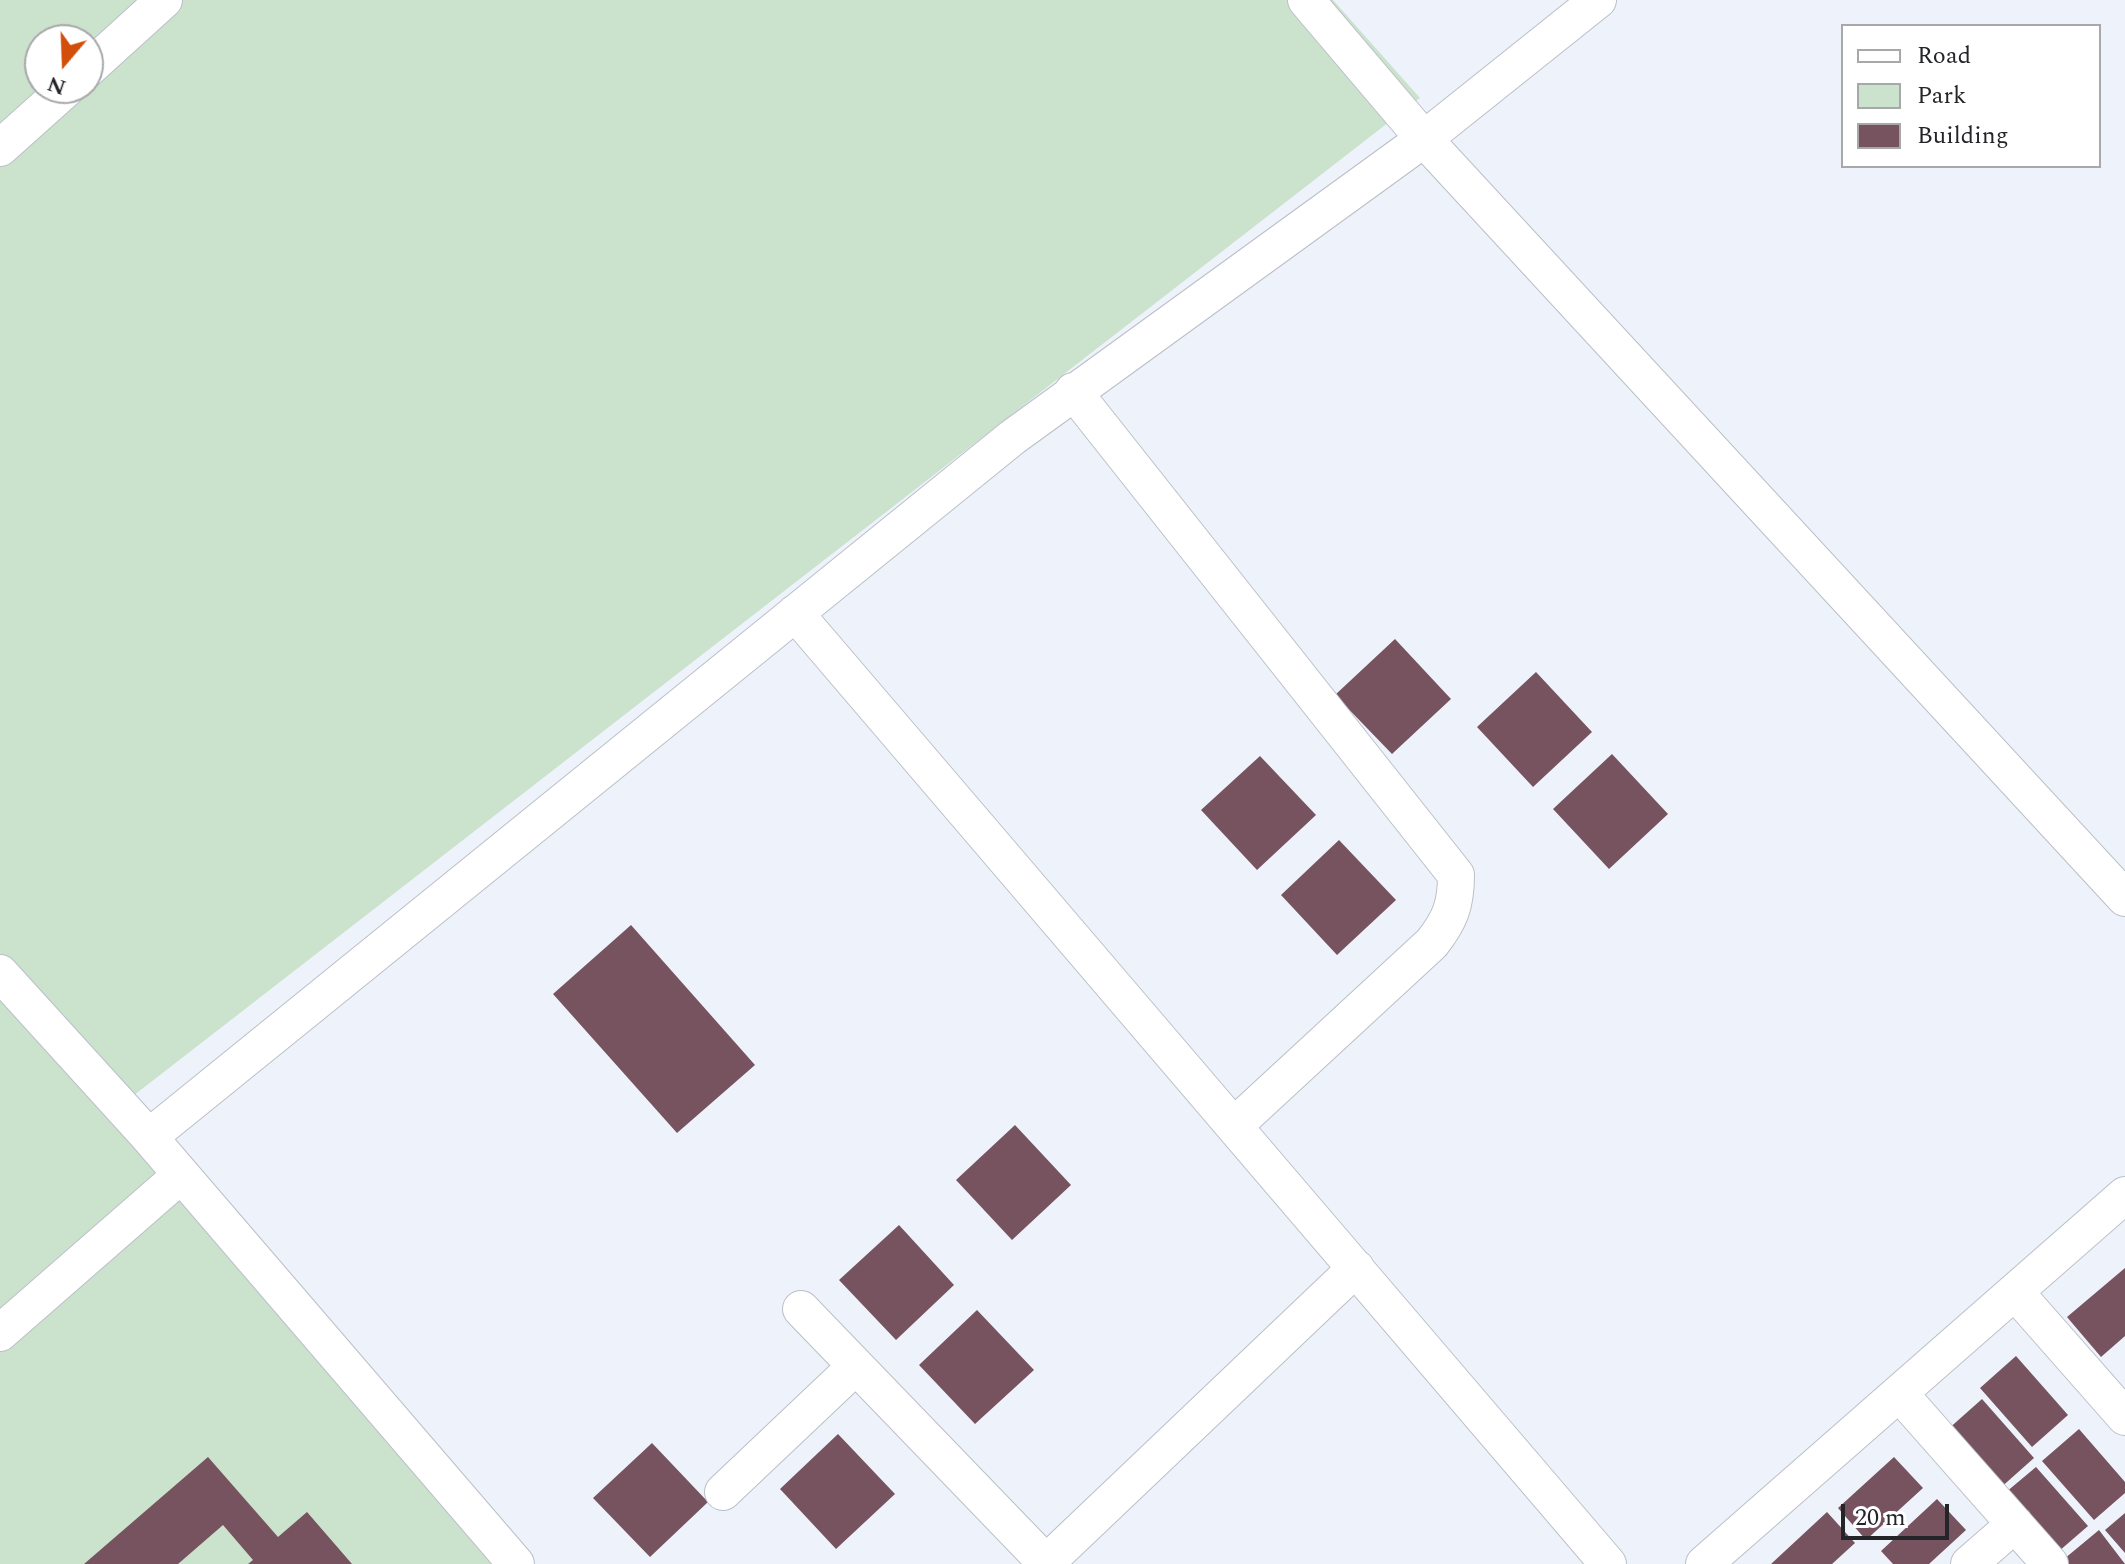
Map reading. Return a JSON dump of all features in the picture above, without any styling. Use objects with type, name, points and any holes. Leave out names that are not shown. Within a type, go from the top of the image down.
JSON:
[{"type":"street","points":[[104,54],[164,0]]},
{"type":"street","points":[[1306,0],[1424,139],[2125,898]]},
{"type":"street","points":[[149,1137],[1073,391],[1424,139],[1598,0]]},
{"type":"street","points":[[0,148],[49,104]]},
{"type":"street","points":[[1073,391],[1456,875],[1456,903],[1448,923],[1432,943],[1234,1126]]},
{"type":"street","points":[[795,613],[1608,1564]]},
{"type":"street","points":[[0,973],[149,1137],[516,1564]]},
{"type":"street","points":[[0,1333],[181,1175]]},
{"type":"street","points":[[1704,1564],[2125,1195]]},
{"type":"street","points":[[801,1309],[856,1366],[1063,1558],[1356,1268]]},
{"type":"street","points":[[2015,1292],[2125,1417]]},
{"type":"street","points":[[723,1492],[856,1366]]},
{"type":"street","points":[[1899,1393],[2050,1564]]},
{"type":"street","points":[[1969,1564],[2015,1524]]},
{"type":"green space","points":[[0,0],[1333,0],[1420,98],[111,1113],[496,1564],[0,1564]]},
{"type":"building","points":[[1395,639],[1451,699],[1392,754],[1335,695]]},
{"type":"building","points":[[1536,672],[1592,732],[1533,787],[1477,727]]},
{"type":"building","points":[[1612,754],[1668,814],[1609,869],[1553,809]]},
{"type":"building","points":[[1260,756],[1316,815],[1257,870],[1201,810]]},
{"type":"building","points":[[1339,840],[1396,900],[1337,955],[1281,895]]},
{"type":"building","points":[[631,925],[755,1065],[677,1133],[553,994]]},
{"type":"building","points":[[1015,1125],[1071,1185],[1012,1240],[956,1180]]},
{"type":"building","points":[[899,1225],[954,1285],[896,1340],[839,1280]]},
{"type":"building","points":[[2125,1268],[2125,1336],[2101,1357],[2067,1317]]},
{"type":"building","points":[[977,1310],[1034,1370],[975,1424],[919,1365]]},
{"type":"building","points":[[2016,1356],[2068,1415],[2032,1447],[1980,1388]]},
{"type":"building","points":[[1982,1399],[2034,1458],[1998,1490],[1946,1431]]},
{"type":"building","points":[[2079,1429],[2125,1482],[2125,1493],[2094,1520],[2042,1461]]},
{"type":"building","points":[[838,1434],[895,1494],[836,1549],[780,1489]]},
{"type":"building","points":[[652,1443],[708,1502],[650,1557],[593,1498]]},
{"type":"building","points":[[208,1457],[278,1537],[307,1512],[352,1564],[248,1564],[253,1560],[223,1525],[178,1564],[84,1564]]},
{"type":"building","points":[[1894,1457],[1923,1488],[1866,1540],[1838,1508]]},
{"type":"building","points":[[2036,1467],[2088,1526],[2051,1558],[1999,1498]]},
{"type":"building","points":[[1937,1499],[1966,1530],[1929,1564],[1893,1564],[1881,1551]]},
{"type":"building","points":[[1827,1512],[1855,1543],[1832,1564],[1771,1564]]},
{"type":"building","points":[[2125,1513],[2125,1553],[2105,1530]]},
{"type":"building","points":[[2099,1530],[2125,1564],[2058,1564]]}]
